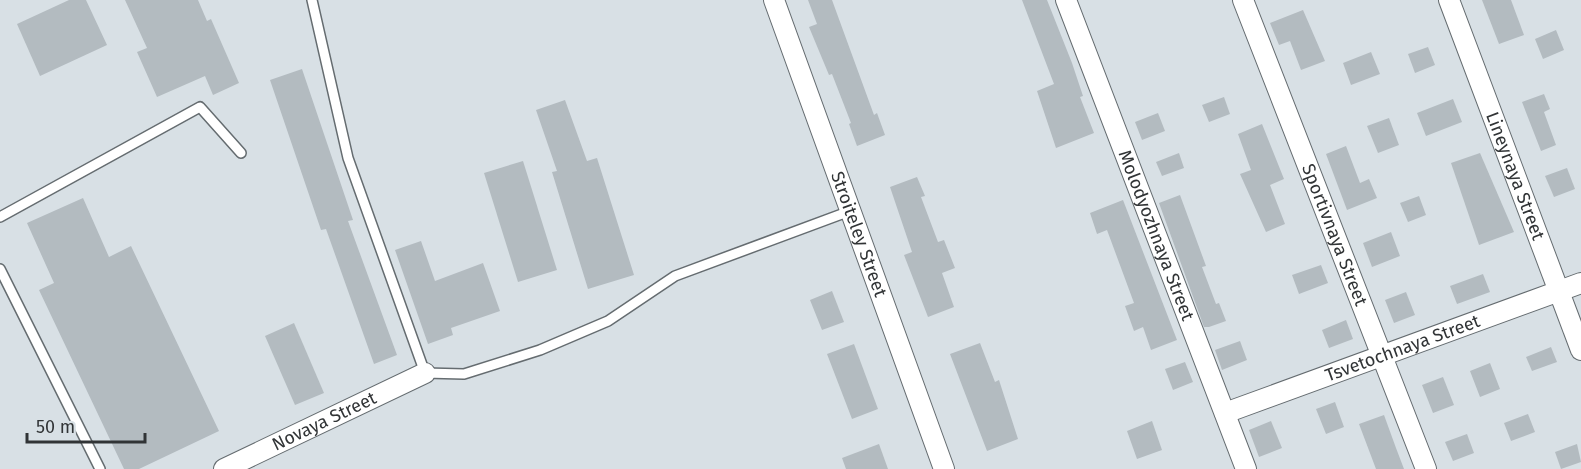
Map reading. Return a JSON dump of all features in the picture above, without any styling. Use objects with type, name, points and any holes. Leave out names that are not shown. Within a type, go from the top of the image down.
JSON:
[{"type":"street","name":"Stroiteley Street","points":[[774,0],[944,469]]},
{"type":"street","name":"Molodyozhnaya Street","points":[[1066,0],[1246,469]]},
{"type":"street","name":"Sportivnaya Street","points":[[1243,0],[1426,469]]},
{"type":"street","name":"Lineynaya Street","points":[[1449,0],[1581,350]]},
{"type":"street","name":"Tsvetochnaya Street","points":[[1225,413],[1381,354],[1581,283]]},
{"type":"street","name":"Novaya Street","points":[[224,469],[425,373]]},
{"type":"lane","points":[[312,0],[348,158],[425,373],[464,374],[540,350],[608,321],[675,276],[850,211]]},
{"type":"lane","points":[[0,217],[200,107],[241,153]]},
{"type":"lane","points":[[0,269],[100,469]]},
{"type":"building","points":[[69,0],[86,0],[107,45],[40,76],[17,24]]},
{"type":"building","points":[[125,0],[198,0],[207,21],[211,19],[239,83],[213,95],[205,76],[157,97],[137,52],[147,48]]},
{"type":"building","points":[[808,0],[832,0],[874,115],[877,113],[885,135],[857,146],[849,124],[851,123],[832,74],[829,75],[809,27],[817,24]]},
{"type":"building","points":[[1022,0],[1047,0],[1072,63],[1083,96],[1080,97],[1094,133],[1056,148],[1037,91],[1054,84]]},
{"type":"building","points":[[1482,0],[1511,0],[1524,35],[1499,44]]},
{"type":"building","points":[[1303,10],[1325,61],[1301,70],[1290,41],[1279,45],[1270,23]]},
{"type":"building","points":[[1556,30],[1564,50],[1543,59],[1535,39]]},
{"type":"building","points":[[1428,47],[1435,65],[1415,73],[1408,54]]},
{"type":"building","points":[[1371,52],[1380,74],[1351,85],[1343,63]]},
{"type":"building","points":[[302,69],[353,220],[348,221],[397,355],[374,364],[326,229],[321,230],[270,80]]},
{"type":"building","points":[[1544,94],[1550,109],[1544,112],[1556,145],[1541,151],[1522,102]]},
{"type":"building","points":[[1224,97],[1230,114],[1209,122],[1202,105]]},
{"type":"building","points":[[1453,99],[1462,122],[1426,136],[1417,113]]},
{"type":"building","points":[[565,100],[587,161],[597,158],[634,275],[588,289],[552,172],[557,171],[536,110]]},
{"type":"building","points":[[1158,113],[1165,131],[1142,140],[1135,122]]},
{"type":"building","points":[[1389,118],[1399,145],[1378,153],[1367,126]]},
{"type":"building","points":[[1262,124],[1284,179],[1270,185],[1285,224],[1266,232],[1240,174],[1251,170],[1238,134]]},
{"type":"building","points":[[1346,146],[1360,183],[1369,179],[1377,198],[1347,210],[1326,154]]},
{"type":"building","points":[[1179,153],[1184,168],[1162,176],[1156,162]]},
{"type":"building","points":[[1480,153],[1514,232],[1479,245],[1451,163]]},
{"type":"building","points":[[523,161],[557,270],[518,282],[484,173]]},
{"type":"building","points":[[1567,168],[1575,189],[1554,197],[1545,176]]},
{"type":"building","points":[[917,177],[925,196],[921,197],[938,242],[944,240],[955,268],[942,273],[954,307],[928,317],[904,255],[912,252],[890,187]]},
{"type":"building","points":[[1180,195],[1206,266],[1202,267],[1216,304],[1219,303],[1226,321],[1209,327],[1204,327],[1159,203]]},
{"type":"building","points":[[1419,196],[1426,215],[1408,222],[1400,203]]},
{"type":"building","points":[[83,198],[109,257],[131,246],[219,431],[139,469],[124,469],[39,290],[54,283],[27,223]]},
{"type":"building","points":[[1123,200],[1177,340],[1151,350],[1143,327],[1134,331],[1125,306],[1134,303],[1107,230],[1097,234],[1090,213]]},
{"type":"building","points":[[1391,232],[1400,256],[1372,267],[1363,243]]},
{"type":"building","points":[[421,241],[435,281],[483,263],[500,311],[451,328],[453,335],[428,344],[395,250]]},
{"type":"building","points":[[1321,265],[1328,283],[1299,294],[1292,275]]},
{"type":"building","points":[[1483,274],[1490,292],[1457,304],[1450,286]]},
{"type":"building","points":[[832,291],[844,322],[822,330],[810,300]]},
{"type":"building","points":[[1406,292],[1415,315],[1394,323],[1385,300]]},
{"type":"building","points":[[1346,320],[1353,339],[1329,348],[1322,330]]},
{"type":"building","points":[[294,323],[324,393],[295,405],[265,336]]},
{"type":"building","points":[[1240,341],[1247,360],[1222,370],[1215,350]]},
{"type":"building","points":[[980,343],[995,382],[999,380],[1018,439],[987,451],[950,354]]},
{"type":"building","points":[[854,344],[878,409],[852,419],[827,354]]},
{"type":"building","points":[[1551,347],[1557,362],[1532,371],[1526,357]]},
{"type":"building","points":[[1185,362],[1193,382],[1173,390],[1165,369]]},
{"type":"building","points":[[1490,363],[1500,389],[1480,397],[1470,371]]},
{"type":"building","points":[[1443,377],[1454,405],[1433,413],[1422,385]]},
{"type":"building","points":[[1335,402],[1344,427],[1326,434],[1316,409]]},
{"type":"building","points":[[1528,414],[1535,432],[1511,441],[1504,423]]},
{"type":"building","points":[[1384,415],[1404,469],[1376,469],[1359,424]]},
{"type":"building","points":[[1152,421],[1162,450],[1137,459],[1127,431]]},
{"type":"building","points":[[1271,421],[1282,448],[1259,457],[1249,430]]},
{"type":"building","points":[[1467,434],[1474,453],[1453,461],[1445,442]]},
{"type":"building","points":[[879,444],[888,469],[846,469],[842,458]]},
{"type":"building","points":[[1577,444],[1581,462],[1561,469],[1555,452]]}]
